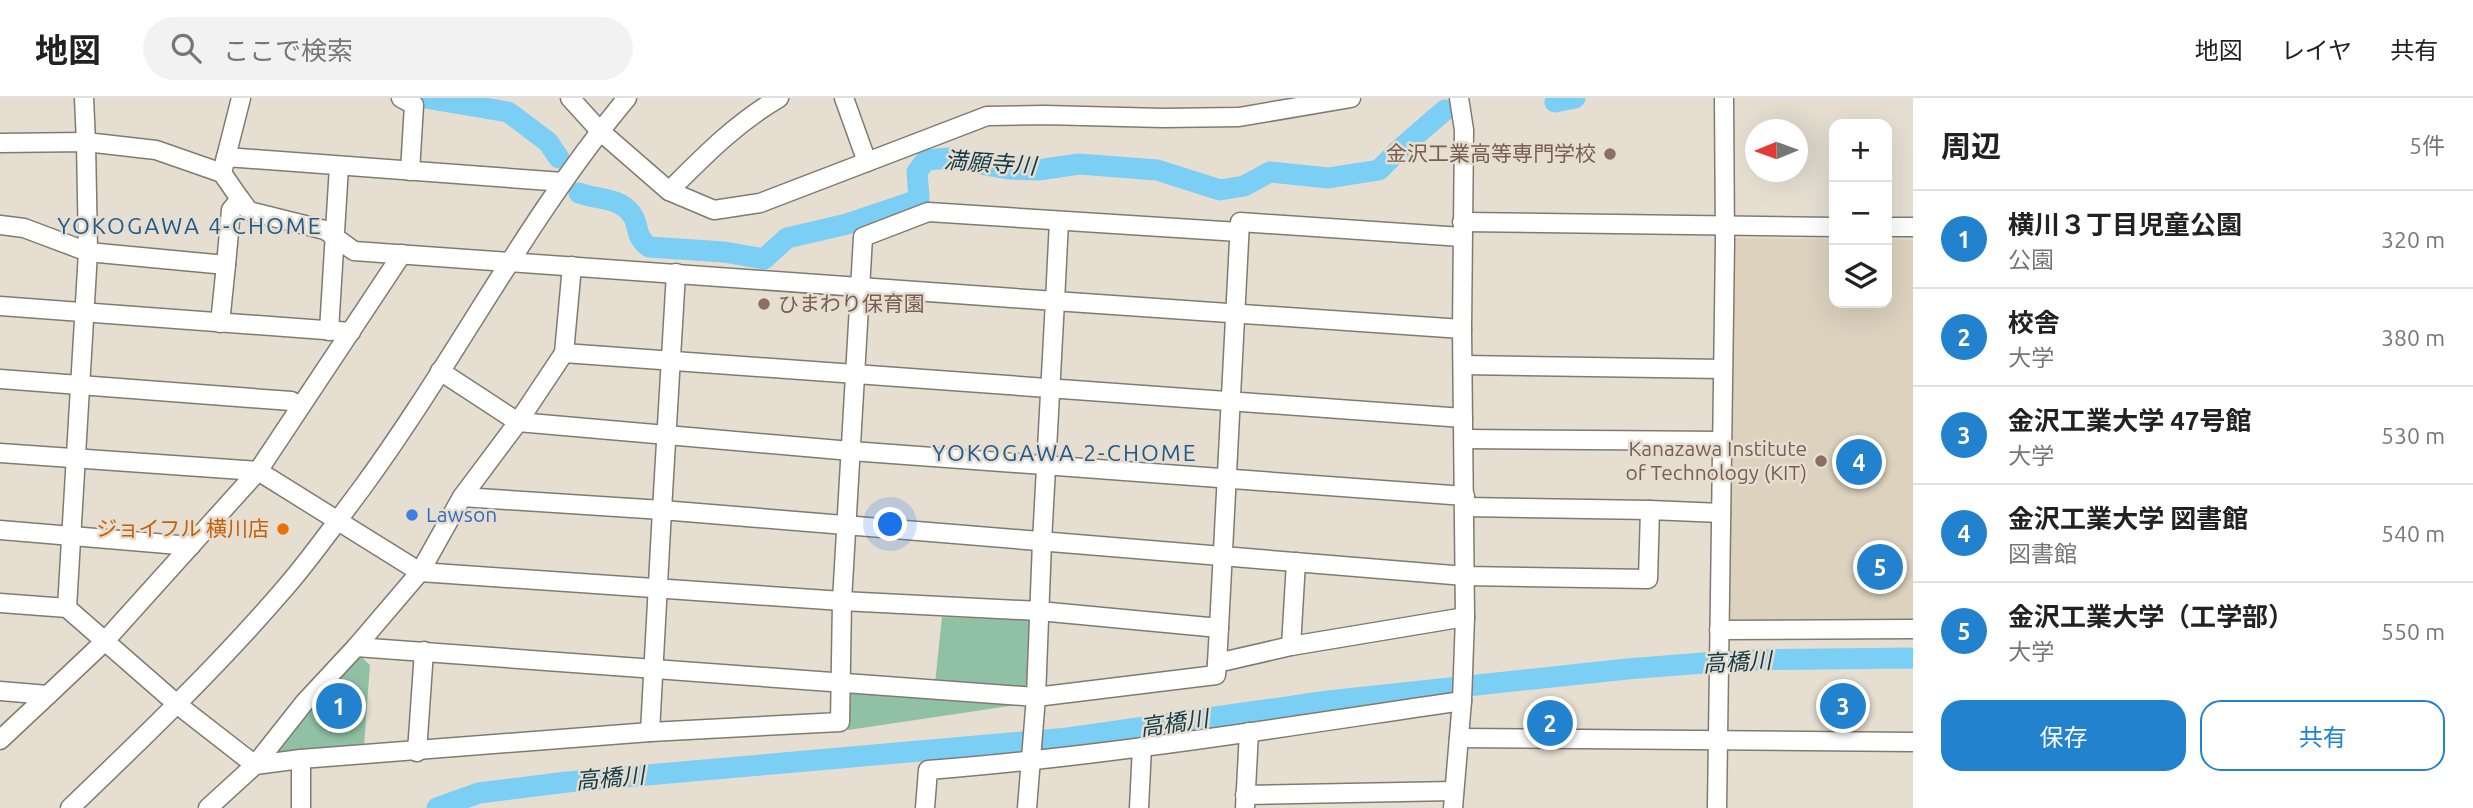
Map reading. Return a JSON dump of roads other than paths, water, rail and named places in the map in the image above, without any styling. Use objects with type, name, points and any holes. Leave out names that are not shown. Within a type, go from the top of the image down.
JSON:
[{"type":"street","points":[[68,608],[88,252],[84,98]]},
{"type":"street","points":[[241,98],[224,165],[249,211],[325,230],[354,251],[1462,329]]},
{"type":"street","points":[[401,98],[414,105],[410,171]]},
{"type":"street","points":[[570,98],[600,131],[669,191],[714,210],[748,205],[799,190],[986,116],[1044,107],[1163,118],[1239,117],[1351,98]]},
{"type":"street","points":[[70,808],[178,705],[285,587],[363,486],[563,182],[627,98]]},
{"type":"street","points":[[669,191],[723,137],[751,114],[779,98]]},
{"type":"street","points":[[844,98],[867,162]]},
{"type":"street","points":[[1239,117],[1240,98]]},
{"type":"street","points":[[1249,732],[1245,801],[1454,799],[1465,617],[1462,329],[1464,130],[1459,98]]},
{"type":"street","points":[[1717,808],[1725,225],[1724,98]]},
{"type":"street","points":[[0,142],[86,142],[156,150],[224,165],[339,166],[563,182]]},
{"type":"street","points":[[329,331],[339,166]]},
{"type":"street","points":[[220,323],[231,210],[240,198]]},
{"type":"street","points":[[0,603],[68,608],[178,705],[255,765],[301,759],[650,733],[840,722],[842,601],[863,237],[929,212],[1239,232]]},
{"type":"street","points":[[1027,808],[1036,703],[1059,221]]},
{"type":"street","points":[[356,648],[840,683],[1036,703],[1216,675],[1240,222],[1462,230],[1725,225],[1829,227]]},
{"type":"street","points":[[0,225],[24,228],[88,252],[226,265]]},
{"type":"street","points":[[1892,227],[1913,227]]},
{"type":"street","points":[[0,740],[104,642],[258,471],[402,254]]},
{"type":"street","points":[[208,808],[255,765],[304,703],[356,648],[419,572],[462,497],[564,353],[572,266]]},
{"type":"street","points":[[650,733],[676,273]]},
{"type":"street","points":[[0,306],[351,332]]},
{"type":"street","points":[[564,353],[1463,418]]},
{"type":"street","points":[[1464,365],[1722,369]]},
{"type":"street","points":[[440,371],[517,422],[850,451],[1227,477],[1465,501],[1721,513]]},
{"type":"street","points":[[0,379],[291,401],[301,406]]},
{"type":"street","points":[[1464,439],[1722,441]]},
{"type":"street","points":[[0,453],[258,471],[419,572],[842,601],[1039,611],[1219,628]]},
{"type":"street","points":[[462,497],[662,510],[1465,576],[1648,579],[1650,510]]},
{"type":"street","points":[[0,530],[191,546]]},
{"type":"street","points":[[1290,646],[1296,562]]},
{"type":"street","points":[[1217,663],[1290,646],[1465,617]]},
{"type":"street","points":[[1719,630],[1913,629]]},
{"type":"street","points":[[417,752],[424,651]]},
{"type":"street","points":[[0,691],[48,695]]},
{"type":"street","points":[[925,808],[928,770],[1032,762],[1462,701]]},
{"type":"street","points":[[1459,738],[1913,742]]},
{"type":"street","points":[[1139,808],[1142,747]]},
{"type":"street","points":[[301,759],[301,808]]},
{"type":"waterway","name":"満願寺川","points":[[425,98],[508,112],[548,142],[559,158]]},
{"type":"waterway","name":"満願寺川","points":[[1555,102],[1575,98]]},
{"type":"waterway","name":"満願寺川","points":[[579,193],[624,206],[630,211],[640,236],[649,247],[724,252],[764,259],[787,238],[847,224],[915,201],[919,198],[917,172],[926,160],[948,158],[1008,169],[1038,170],[1079,164],[1157,170],[1220,190],[1244,186],[1270,172],[1328,178],[1379,170],[1445,110]]},
{"type":"waterway","name":"高橋川","points":[[437,808],[479,793],[567,782],[1068,738],[1328,701],[1627,669],[1741,660],[1913,658]]},
{"type":"place","name":"金沢工業高等専門学校","points":[[1610,154]]},
{"type":"place","name":"ひまわり保育園","points":[[764,304]]},
{"type":"place","name":"Kanazawa Institute of Technology (KIT)","points":[[1821,461]]},
{"type":"place","name":"金沢工業大学 図書館","points":[[1859,462]]},
{"type":"place","name":"Lawson","points":[[412,515]]},
{"type":"place","name":"ジョイフル 横川店","points":[[283,529]]},
{"type":"place","name":"金沢工業大学（工学部）","points":[[1880,567]]},
{"type":"place","name":"横川３丁目児童公園","points":[[339,706]]},
{"type":"place","name":"金沢工業大学 47号館","points":[[1843,706]]},
{"type":"place","name":"校舎","points":[[1550,723]]},
{"type":"district","name":"YOKOGAWA 4-CHOME","points":[[190,226]]},
{"type":"district","name":"YOKOGAWA 2-CHOME","points":[[1065,453]]}]
